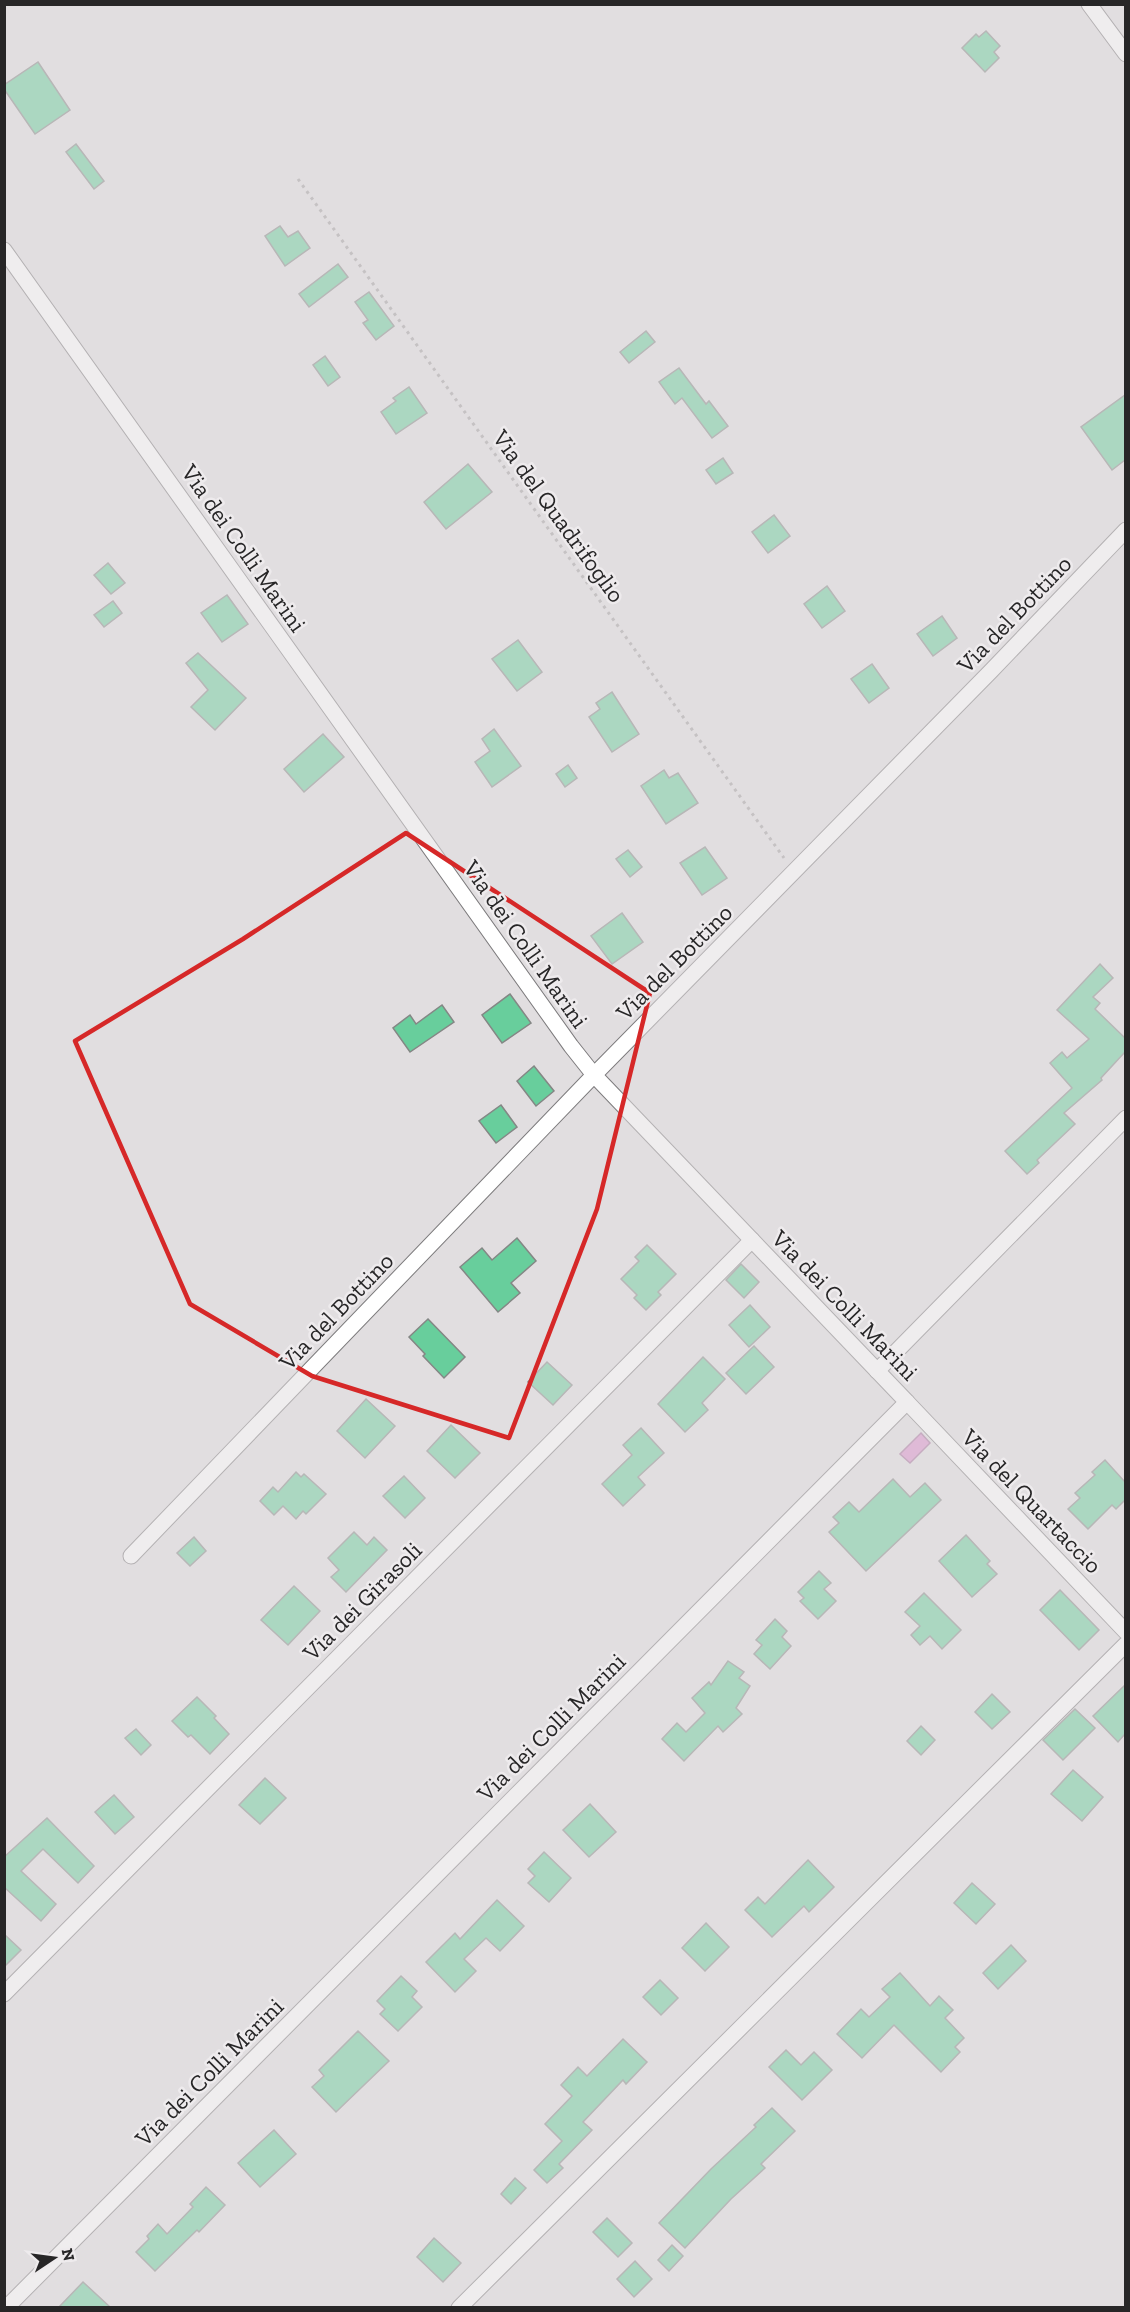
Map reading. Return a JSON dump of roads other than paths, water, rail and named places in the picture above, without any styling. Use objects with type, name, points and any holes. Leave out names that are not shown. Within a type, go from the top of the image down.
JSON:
[{"type":"street","points":[[1089,4],[1125,54]]},
{"type":"street","name":"Via dei Colli Marini","points":[[4,250],[594,1075],[907,1402],[6,2307]]},
{"type":"street","name":"Via del Bottino","points":[[131,1556],[594,1075],[983,679],[1125,530]]},
{"type":"street","points":[[877,1371],[1125,1118]]},
{"type":"street","name":"Via dei Girasoli","points":[[4,1994],[752,1240]]},
{"type":"street","name":"Via del Quartaccio","points":[[907,1402],[1125,1632]]},
{"type":"street","points":[[459,2307],[1125,1644]]}]
